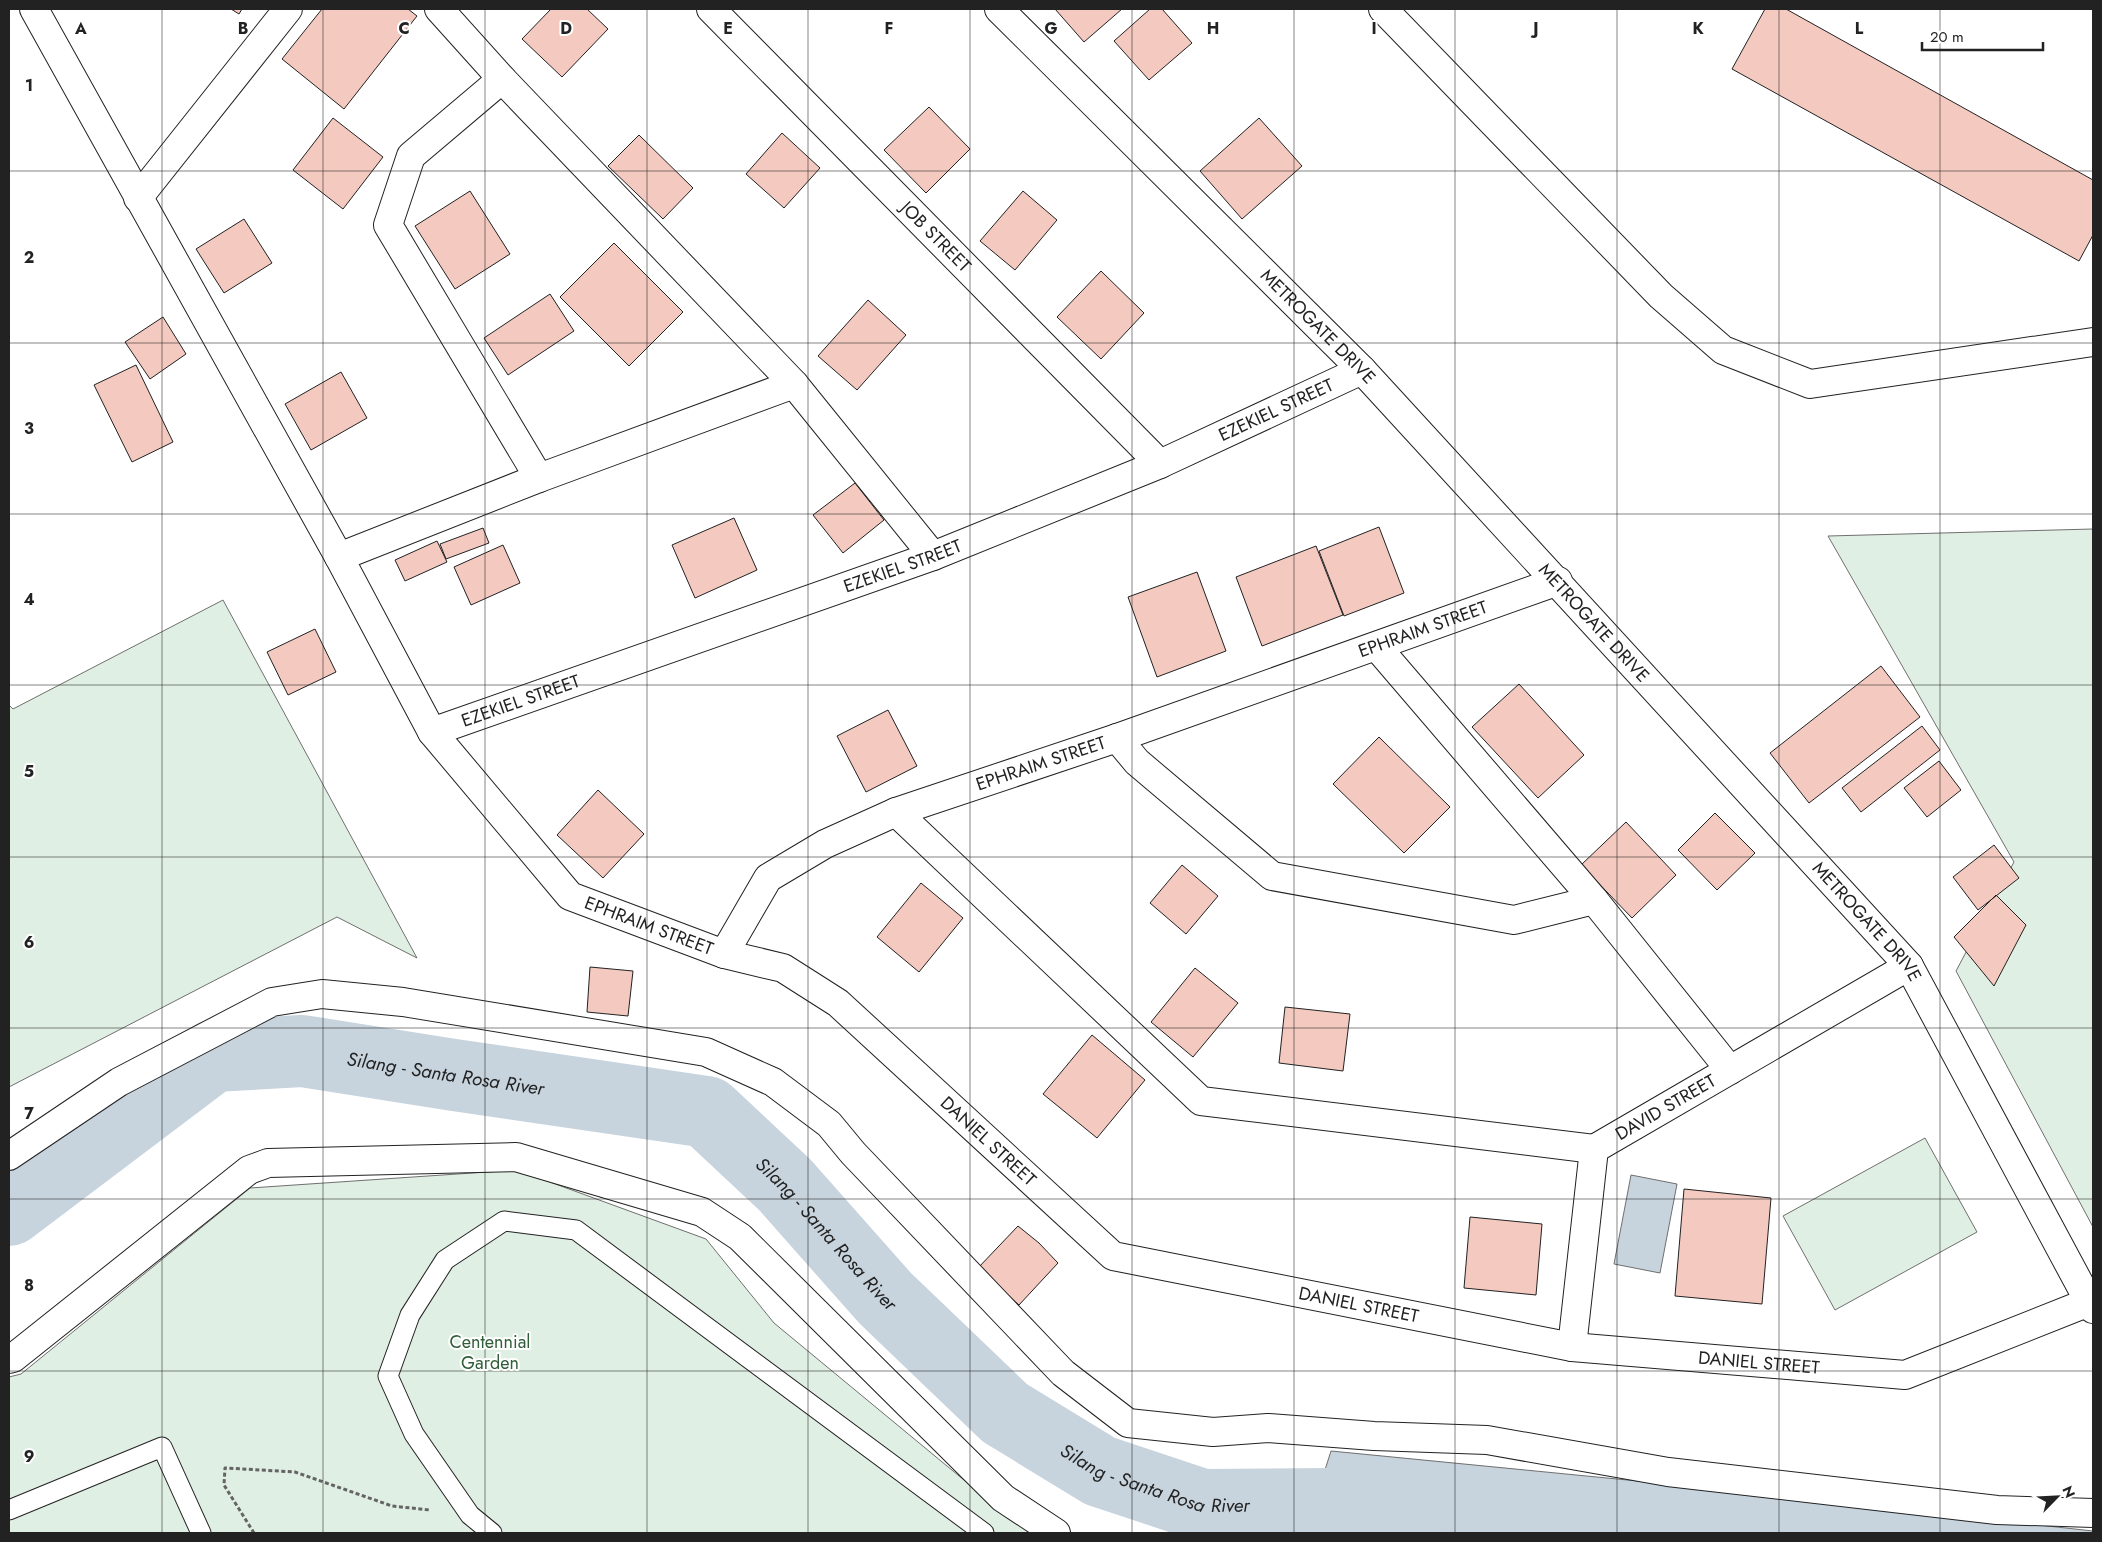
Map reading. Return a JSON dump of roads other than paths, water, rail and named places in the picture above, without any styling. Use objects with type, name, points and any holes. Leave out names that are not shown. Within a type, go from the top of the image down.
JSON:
[{"type":"street","points":[[35,9],[138,198],[339,557],[432,732]]},
{"type":"street","points":[[138,198],[288,9]]},
{"type":"street","points":[[438,9],[502,79],[794,384],[933,556]]},
{"type":"street","name":"JOB STREET","points":[[711,9],[1160,464]]},
{"type":"street","name":"METROGATE DRIVE","points":[[999,9],[1362,370],[1558,581],[1909,966],[2091,1305]]},
{"type":"street","points":[[1382,9],[1661,296],[1723,350],[1810,384],[2093,342]]},
{"type":"street","points":[[502,79],[410,156],[388,225],[539,478]]},
{"type":"street","name":"EZEKIEL STREET","points":[[432,732],[933,556],[1160,464],[1362,370]]},
{"type":"street","points":[[339,557],[539,478],[794,384]]},
{"type":"street","name":"EPHRAIM STREET","points":[[432,732],[570,896],[724,954],[768,878],[825,844],[896,812],[1117,738],[1558,581]]},
{"type":"street","points":[[1377,647],[1594,900],[1730,1070]]},
{"type":"street","points":[[1117,738],[1136,762],[1272,876],[1514,920],[1594,900]]},
{"type":"street","points":[[896,812],[1201,1100],[1594,1149],[1572,1347]]},
{"type":"street","name":"DANIEL STREET","points":[[724,954],[783,968],[838,1003],[1113,1256],[1572,1347],[1905,1375],[2091,1305]]},
{"type":"street","name":"DAVID STREET","points":[[1594,1149],[1909,966]]},
{"type":"street","points":[[9,1156],[119,1082],[272,1002],[322,994],[403,1002],[706,1052],[773,1082],[829,1124],[853,1153],[1063,1373],[1128,1423],[1213,1432],[1268,1428],[1374,1436],[1487,1440],[1668,1472],[1997,1510],[2093,1513]]},
{"type":"street","points":[[9,1359],[13,1358],[249,1170],[268,1163],[516,1157],[702,1212],[740,1237],[1003,1498],[1056,1533]]},
{"type":"lane","points":[[492,1533],[470,1515],[414,1434],[388,1376],[410,1315],[445,1260],[504,1222],[576,1230],[984,1533]]},
{"type":"lane","points":[[9,1510],[162,1447],[201,1533]]},
{"type":"waterway","name":"Silang - Santa Rosa River","points":[[9,1210],[213,1056],[302,1051],[707,1112],[785,1185],[885,1298],[1005,1413],[1100,1471],[1202,1505],[1329,1504],[1413,1506]]},
{"type":"park label","name":"Centennial Garden","points":[[490,1352]]}]
